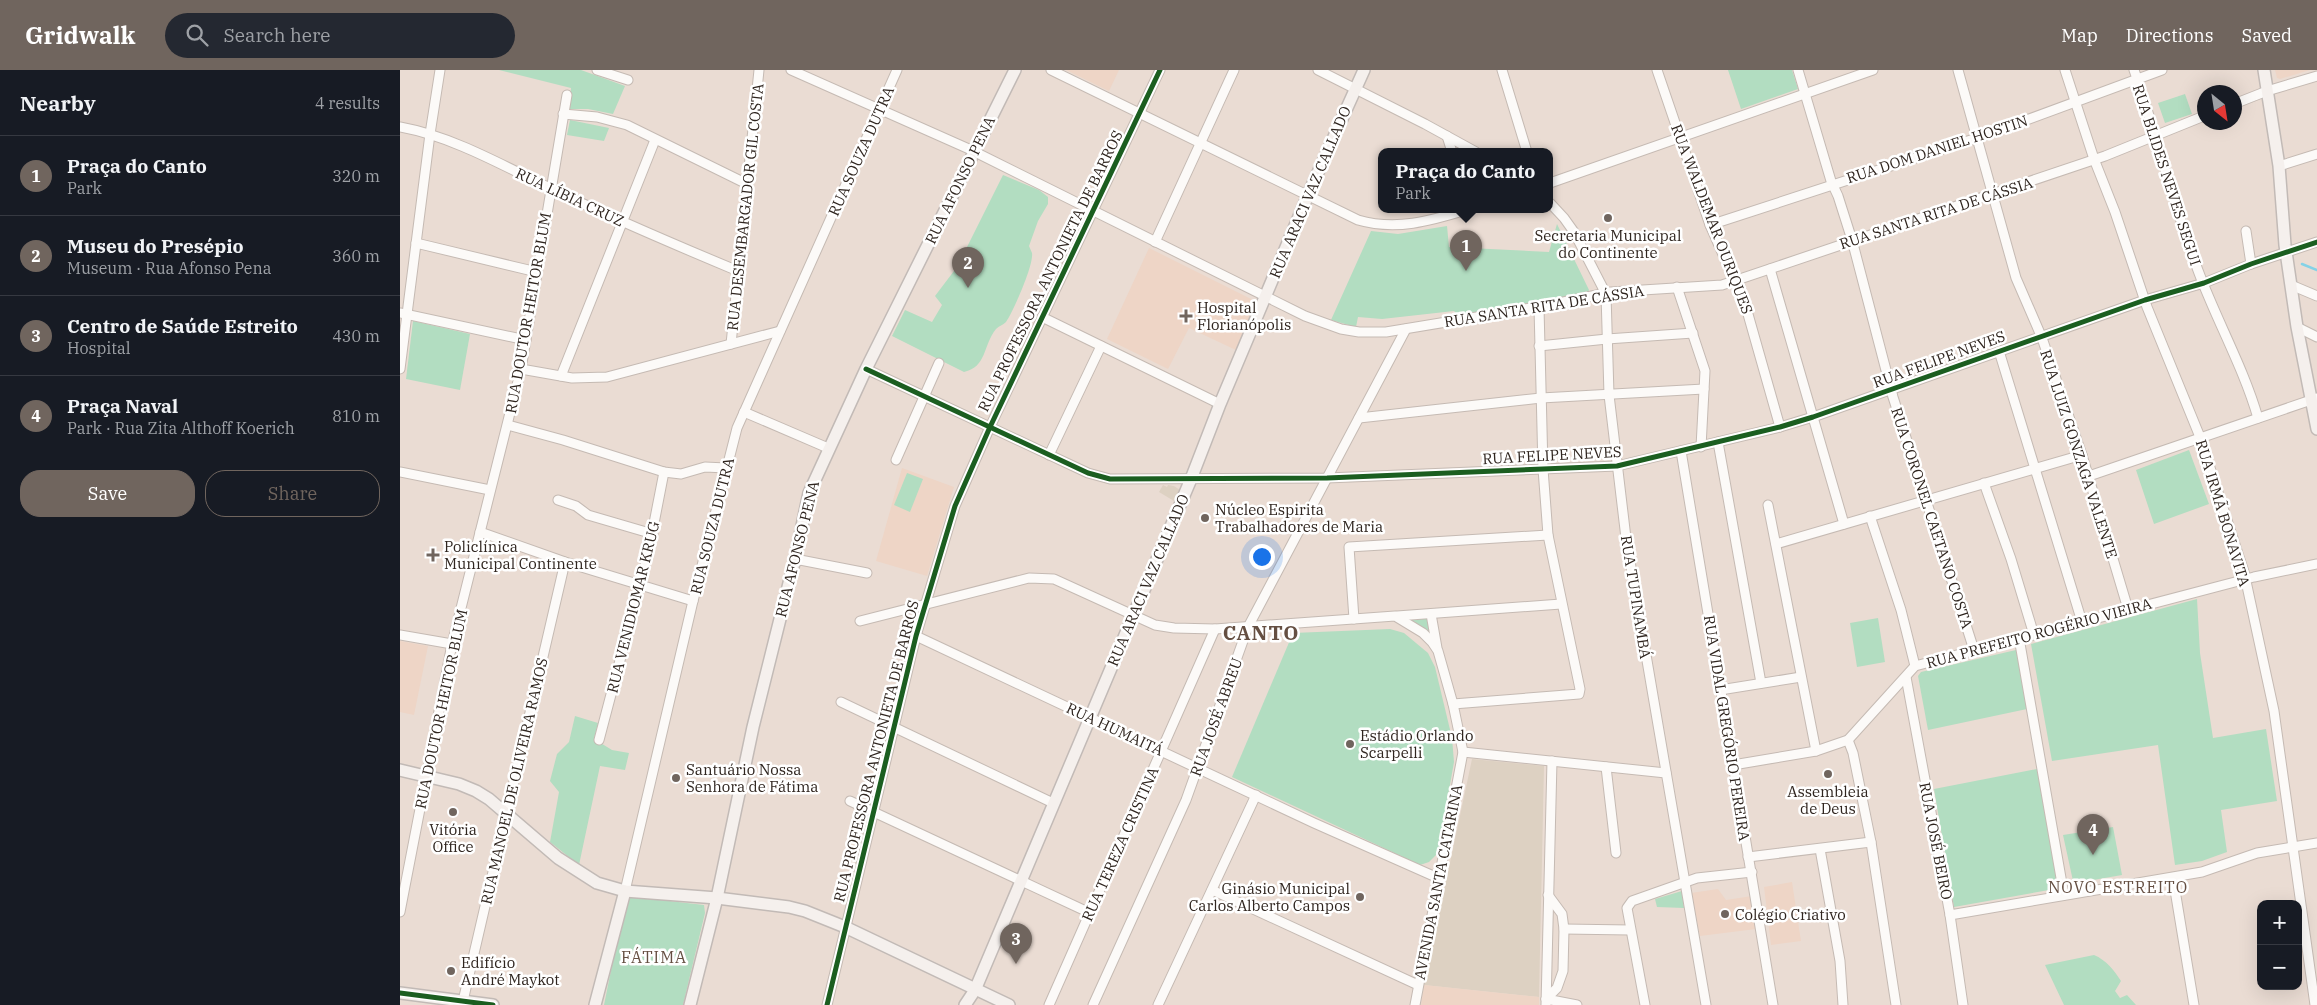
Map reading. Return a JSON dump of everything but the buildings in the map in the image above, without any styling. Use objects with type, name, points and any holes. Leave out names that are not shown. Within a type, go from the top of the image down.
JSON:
[{"type":"main road","name":"RUA AFONSO PENA","points":[[690,1005],[717,898],[753,727],[795,559],[809,493],[828,448],[1015,70]]},
{"type":"main road","name":"RUA ARACI VAZ CALLADO","points":[[965,1005],[975,990],[1053,802],[1192,479],[1220,404],[1265,297],[1354,88],[1364,70]]},
{"type":"main road","points":[[2264,70],[2278,166],[2286,253],[2297,327],[2315,399],[2317,429]]},
{"type":"main road","points":[[400,770],[459,784],[476,791],[506,813],[558,858],[580,874],[597,883],[625,891],[717,898],[788,907],[845,927],[1008,1005]]},
{"type":"main road","name":"RUA SOUZA DUTRA","points":[[595,1005],[625,891]]},
{"type":"main road","points":[[400,993],[492,1005]]},
{"type":"street","points":[[400,369],[403,313],[416,243],[440,70]]},
{"type":"street","points":[[597,70],[628,80]]},
{"type":"street","name":"RUA DESEMBARGADOR GIL COSTA","points":[[731,344],[759,70]]},
{"type":"street","name":"RUA SANTA RITA DE CÁSSIA","points":[[791,70],[974,152],[1305,316],[1341,329],[1372,332],[1406,329],[1606,294],[1677,287],[1714,286],[1994,195],[2197,119]]},
{"type":"street","name":"RUA SOUZA DUTRA","points":[[625,891],[692,601],[733,441],[744,412],[897,70]]},
{"type":"street","points":[[1051,70],[1358,220],[1391,226],[1426,222],[1456,213]]},
{"type":"street","name":"RUA PROFESSORA ANTONIETA DE BARROS","points":[[827,1005],[916,636],[955,506],[990,427],[1160,70]]},
{"type":"street","points":[[1155,242],[1234,70]]},
{"type":"street","points":[[1318,70],[1469,148]]},
{"type":"street","points":[[1502,70],[1526,148]]},
{"type":"street","name":"RUA WALDEMAR OURIQUES","points":[[1657,70],[1710,225],[1735,280],[1740,286],[1780,427]]},
{"type":"street","name":"RUA CORONEL CAETANO COSTA","points":[[1798,70],[1852,240],[1891,390],[1974,650]]},
{"type":"street","points":[[1553,182],[1873,70]]},
{"type":"street","name":"RUA LUIZ GONZAGA VALENTE","points":[[1958,70],[2016,278],[2042,338],[2082,455],[2128,610]]},
{"type":"street","name":"RUA IRMÃ BONAVITA","points":[[2065,70],[2094,159],[2115,212],[2145,300],[2200,437],[2246,580],[2274,711],[2315,1005]]},
{"type":"street","name":"RUA BLIDES NEVES SEGUI","points":[[2134,70],[2198,273],[2204,283],[2258,418]]},
{"type":"street","name":"RUA DOM DANIEL HOSTIN","points":[[1710,225],[1976,138],[2162,70]]},
{"type":"street","points":[[2242,101],[2317,76]]},
{"type":"street","name":"RUA DOUTOR HEITOR BLUM","points":[[400,912],[452,644],[521,369],[567,95]]},
{"type":"street","points":[[563,114],[614,120],[747,184]]},
{"type":"street","name":"RUA LÍBIA CRUZ","points":[[400,127],[430,134],[738,272]]},
{"type":"street","points":[[1447,136],[1451,148]]},
{"type":"street","points":[[561,376],[655,140]]},
{"type":"street","points":[[2278,166],[2317,154]]},
{"type":"street","name":"RUA TUPINAMBÁ","points":[[1553,205],[1574,232],[1606,294],[1609,394],[1626,538],[1706,1005]]},
{"type":"street","points":[[2246,231],[2251,264]]},
{"type":"street","name":"RUA FELIPE NEVES","points":[[866,370],[1049,455],[1098,477],[1110,480],[1327,478],[1617,466],[1681,452],[1813,417],[1999,351],[2042,338],[2145,300],[2204,283],[2251,264],[2317,242]]},
{"type":"street","points":[[416,243],[537,272]]},
{"type":"street","points":[[1770,269],[1844,524]]},
{"type":"street","points":[[2291,285],[2317,296]]},
{"type":"street","points":[[1677,287],[1704,371],[1701,447]]},
{"type":"street","points":[[1453,704],[1579,694],[1580,690],[1548,535],[1543,469],[1539,307]]},
{"type":"street","points":[[403,313],[526,340]]},
{"type":"street","points":[[1042,317],[1220,404]]},
{"type":"street","points":[[2297,327],[2317,337]]},
{"type":"street","name":"RUA JOSÉ ABREU","points":[[1093,1005],[1171,836],[1198,768],[1248,627],[1406,329]]},
{"type":"street","points":[[521,369],[578,378],[607,378],[780,331]]},
{"type":"street","points":[[1539,346],[1693,333]]},
{"type":"street","points":[[1049,455],[1100,346]]},
{"type":"street","points":[[1999,351],[2082,622]]},
{"type":"street","points":[[896,460],[940,363]]},
{"type":"street","points":[[1359,418],[1541,398],[1704,389]]},
{"type":"street","points":[[2089,476],[2315,399]]},
{"type":"street","points":[[744,412],[828,448]]},
{"type":"street","points":[[508,425],[563,440],[664,472],[681,474],[706,467],[726,468]]},
{"type":"street","points":[[1718,442],[1760,683]]},
{"type":"street","name":"RUA VIDAL GREGÓRIO PEREIRA","points":[[1681,452],[1773,1005]]},
{"type":"street","points":[[1776,544],[2082,455]]},
{"type":"street","points":[[400,472],[490,490]]},
{"type":"street","name":"RUA VENIDIOMAR KRUG","points":[[599,740],[638,585],[653,534],[664,472]]},
{"type":"street","points":[[1984,483],[2011,559],[2034,635]]},
{"type":"street","points":[[558,500],[576,506],[595,518],[653,534]]},
{"type":"street","points":[[1768,506],[1816,751]]},
{"type":"street","points":[[1870,516],[1901,610],[1916,666]]},
{"type":"street","points":[[480,532],[565,562],[692,601]]},
{"type":"street","points":[[1354,619],[1349,547],[1548,535]]},
{"type":"street","points":[[795,559],[867,573]]},
{"type":"street","name":"RUA MANOEL DE OLIVEIRA RAMOS","points":[[463,1001],[565,562]]},
{"type":"street","name":"RUA PREFEITO ROGÉRIO VIEIRA","points":[[1733,765],[1816,751],[1848,740],[1916,666],[2128,610],[2317,564]]},
{"type":"street","points":[[860,621],[1029,578],[1042,577],[1054,579],[1133,615],[1165,627],[1215,629],[1561,604]]},
{"type":"street","points":[[1431,614],[1438,651]]},
{"type":"street","name":"AVENIDA SANTA CATARINA","points":[[1395,616],[1423,633],[1438,651],[1453,704],[1462,752],[1415,1005]]},
{"type":"street","name":"RUA TEREZA CRISTINA","points":[[1049,1005],[1215,629]]},
{"type":"street","points":[[400,635],[452,644]]},
{"type":"street","name":"RUA HUMAITÁ","points":[[916,636],[1438,878]]},
{"type":"street","points":[[2019,638],[2064,895]]},
{"type":"street","points":[[1720,690],[1801,676]]},
{"type":"street","name":"RUA JOSÉ BEIRO","points":[[1906,677],[1950,915],[1963,1005]]},
{"type":"street","points":[[841,702],[1053,802]]},
{"type":"street","points":[[1848,740],[1853,753],[1871,842],[1896,1005]]},
{"type":"street","points":[[1462,752],[1666,773]]},
{"type":"street","points":[[1546,1002],[1552,761]]},
{"type":"street","points":[[1606,767],[1616,853]]},
{"type":"street","points":[[1158,1005],[1256,795]]},
{"type":"street","points":[[850,801],[1090,913]]},
{"type":"street","points":[[1748,857],[1871,842]]},
{"type":"street","points":[[1950,915],[2173,878],[2213,869],[2257,853],[2317,843]]},
{"type":"street","points":[[1820,849],[1840,961],[1843,1005]]},
{"type":"street","points":[[1646,1005],[1626,908],[1632,901],[1684,883],[1718,875],[1752,872]]},
{"type":"street","points":[[2173,878],[2194,1005]]},
{"type":"street","points":[[1212,890],[1418,985]]},
{"type":"street","points":[[1546,1002],[1557,988],[1562,976],[1564,929],[1562,914],[1548,895]]},
{"type":"street","points":[[1564,929],[1630,930]]},
{"type":"street","points":[[1546,1002],[1577,1005]]},
{"type":"shaded area","points":[[1066,70],[1119,70],[1109,91]]},
{"type":"shaded area","points":[[2275,70],[2310,70],[2280,79],[2277,78]]},
{"type":"shaded area","name":"Hospital Florianópolis","points":[[1149,248],[1259,303],[1238,351],[1189,328],[1168,369],[1107,339]]},
{"type":"shaded area","points":[[902,468],[954,487],[927,576],[876,561]]},
{"type":"shaded area","points":[[1163,485],[1167,487],[1168,485],[1174,486],[1180,490],[1174,501],[1159,492]]},
{"type":"shaded area","points":[[400,641],[428,646],[414,715],[400,712]]},
{"type":"shaded area","points":[[1472,759],[1544,766],[1539,997],[1424,985]]},
{"type":"shaded area","name":"Colégio Criativo","points":[[1792,882],[1801,941],[1771,945],[1764,887]]},
{"type":"shaded area","name":"Colégio Criativo","points":[[1718,889],[1726,900],[1752,896],[1756,929],[1700,936],[1691,893]]},
{"type":"shaded area","points":[[1424,985],[1539,997],[1539,1005],[1421,1005]]},
{"type":"green space","points":[[499,70],[581,70],[625,86],[613,114],[588,109],[569,109],[571,88]]},
{"type":"green space","points":[[1728,70],[1792,70],[1798,89],[1741,109]]},
{"type":"green space","points":[[2185,94],[2192,114],[2165,123],[2158,103]]},
{"type":"green space","points":[[570,120],[609,128],[604,141],[567,135]]},
{"type":"green space","points":[[1003,175],[1039,190],[1048,197],[1048,204],[1038,221],[1029,246],[1032,253],[1030,267],[1013,309],[1006,322],[996,329],[992,335],[981,360],[977,365],[964,372],[892,336],[905,310],[932,322],[942,305],[935,296],[957,267]]},
{"type":"green space","points":[[1557,224],[1589,290],[1588,293],[1458,315],[1454,311],[1382,319],[1358,317],[1356,327],[1331,320],[1371,231],[1398,234],[1447,226],[1449,247],[1549,252]]},
{"type":"green space","points":[[413,321],[470,334],[460,390],[406,379]]},
{"type":"green space","points":[[2189,450],[2209,504],[2154,524],[2136,470]]},
{"type":"green space","points":[[907,473],[923,479],[910,512],[894,505]]},
{"type":"green space","points":[[2197,599],[2200,653],[2213,738],[2266,729],[2277,801],[2221,810],[2227,852],[2202,861],[2175,865],[2158,745],[2052,761],[2031,644]]},
{"type":"green space","points":[[1428,616],[1432,635],[1405,617]]},
{"type":"green space","points":[[1878,618],[1885,662],[1857,667],[1850,623]]},
{"type":"green space","name":"Estádio Orlando Scarpelli","points":[[1390,629],[1404,633],[1428,653],[1435,667],[1452,738],[1454,762],[1438,853],[1429,862],[1420,865],[1232,777],[1293,633]]},
{"type":"green space","points":[[2016,650],[2027,709],[1928,730],[1918,676],[1921,672]]},
{"type":"green space","points":[[575,716],[598,723],[594,739],[612,750],[629,753],[625,770],[600,766],[579,865],[550,842],[559,792],[550,781],[557,754],[569,742]]},
{"type":"green space","points":[[2037,769],[2060,888],[1954,907],[1934,789]]},
{"type":"green space","points":[[2113,827],[2122,875],[2076,883],[2073,881],[2063,835]]},
{"type":"green space","points":[[1682,891],[1684,908],[1657,907],[1655,899]]},
{"type":"green space","points":[[626,896],[704,905],[705,913],[683,1005],[604,1005]]},
{"type":"green space","points":[[2094,955],[2109,966],[2121,981],[2115,991],[2120,998],[2127,995],[2136,1005],[2064,1005],[2045,965]]},
{"type":"waterway","points":[[2302,264],[2317,270]]},
{"type":"cycle path","points":[[827,1005],[916,636],[955,506],[990,427],[1160,70]]},
{"type":"cycle path","points":[[866,369],[1088,473],[1110,479],[1327,478],[1617,466],[1780,427],[1813,417],[2145,300],[2204,283],[2251,264],[2317,242]]},
{"type":"cycle path","points":[[400,993],[493,1005]]},
{"type":"place","name":"Secretaria Municipal do Continente","points":[[1608,218]]},
{"type":"place","name":"Praça do Canto","points":[[1466,271]]},
{"type":"place","name":"Museu do Presépio","points":[[968,288]]},
{"type":"place","name":"Hospital Florianópolis","points":[[1186,316]]},
{"type":"place","name":"Núcleo Espirita Trabalhadores de Maria","points":[[1205,518]]},
{"type":"place","name":"Policlínica Municipal Continente","points":[[433,555]]},
{"type":"place","name":"Estádio Orlando Scarpelli","points":[[1350,744]]},
{"type":"place","name":"Assembleia de Deus","points":[[1828,774]]},
{"type":"place","name":"Santuário Nossa Senhora de Fátima","points":[[676,778]]},
{"type":"place","name":"Vitória Office","points":[[453,812]]},
{"type":"place","name":"Praça Naval","points":[[2093,855]]},
{"type":"place","name":"Ginásio Municipal Carlos Alberto Campos","points":[[1360,897]]},
{"type":"place","name":"Colégio Criativo","points":[[1725,914]]},
{"type":"place","name":"Centro de Saúde Estreito","points":[[1016,964]]},
{"type":"place","name":"Edifício André Maykot","points":[[451,971]]},
{"type":"district","name":"CANTO","points":[[1261,632]]},
{"type":"district","name":"NOVO ESTREITO","points":[[2118,887]]},
{"type":"district","name":"FÁTIMA","points":[[654,957]]}]
